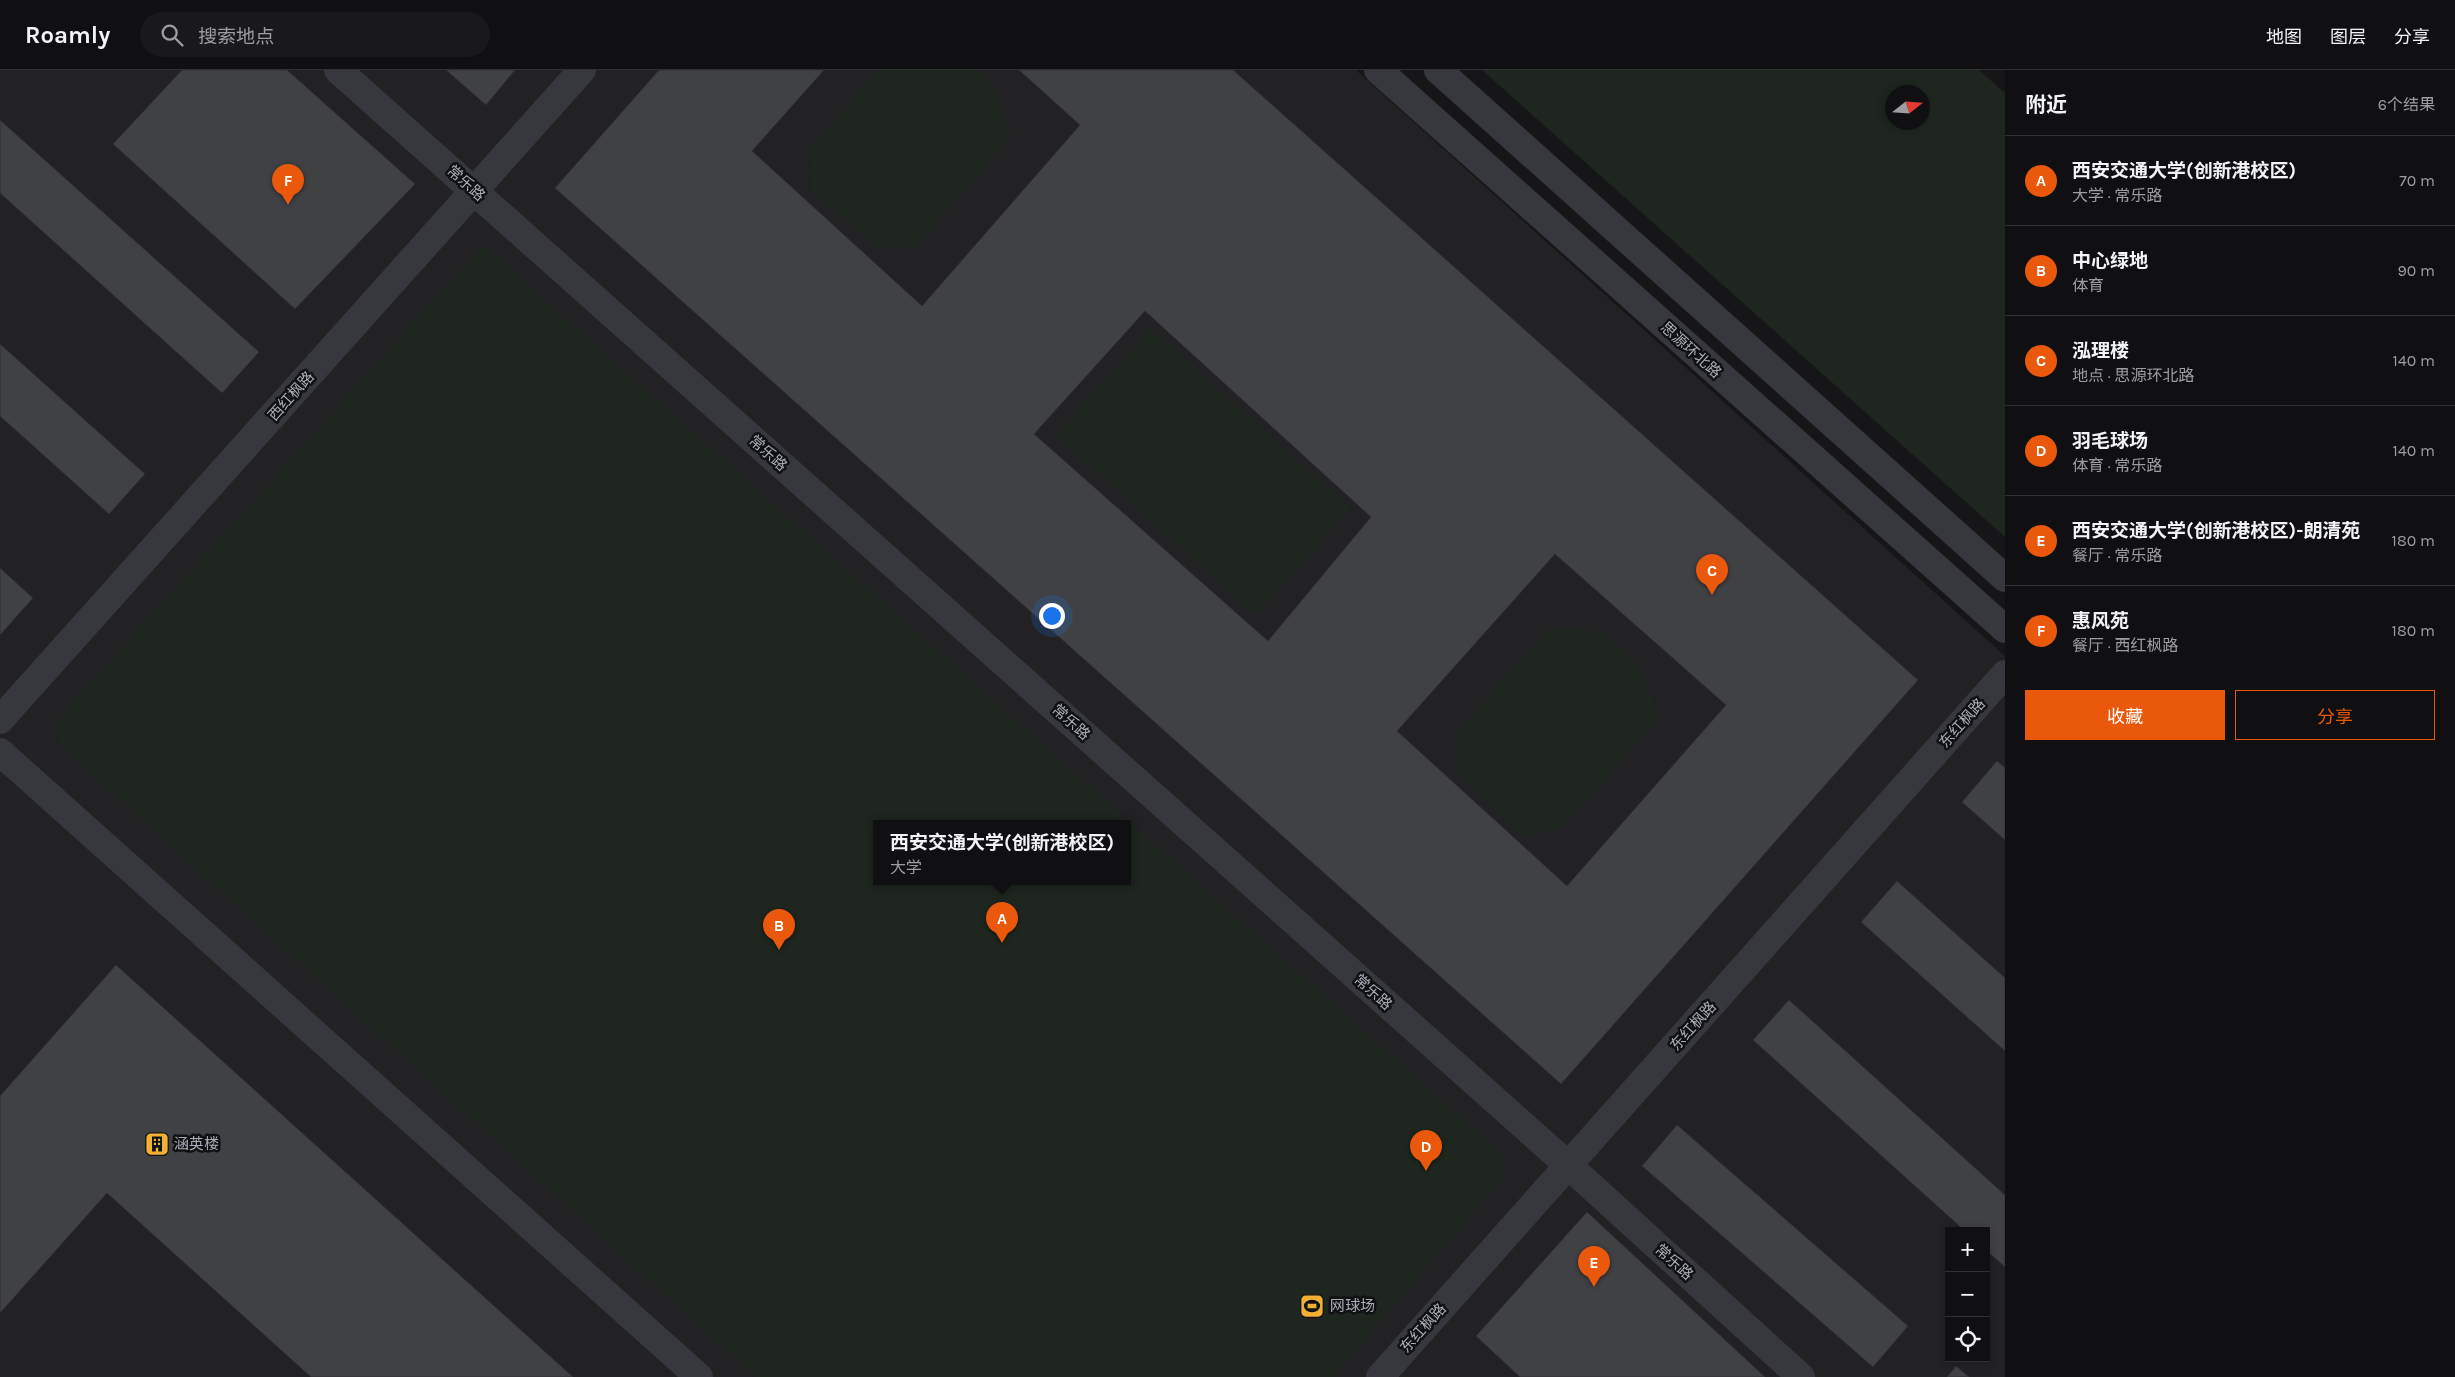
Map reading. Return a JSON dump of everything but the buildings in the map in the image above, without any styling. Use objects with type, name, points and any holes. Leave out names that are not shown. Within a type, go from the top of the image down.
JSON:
[{"type":"street","name":"常乐路","points":[[338,70],[1569,1166],[1801,1377]]},
{"type":"street","name":"西红枫路","points":[[0,720],[582,70]]},
{"type":"street","name":"思源环北路","points":[[1378,70],[2005,629]]},
{"type":"street","points":[[1438,70],[2005,578]]},
{"type":"street","name":"东红枫路","points":[[1380,1377],[2005,674]]},
{"type":"street","points":[[0,752],[698,1377]]},
{"type":"shaded area","points":[[0,70],[1356,70],[2005,656],[2005,1377],[0,1377]]},
{"type":"shaded area","points":[[879,70],[978,70],[991,81],[1012,136],[916,246],[878,249],[811,190],[810,149]]},
{"type":"shaded area","points":[[1482,70],[1979,70],[2005,93],[2005,537]]},
{"type":"shaded area","points":[[483,245],[1128,820],[873,820],[873,885],[1131,885],[1131,823],[1503,1155],[1505,1176],[1333,1377],[756,1377],[60,745],[54,724]]},
{"type":"shaded area","points":[[1151,329],[1351,508],[1256,616],[1056,435]]},
{"type":"shaded area","points":[[1548,629],[1601,631],[1638,663],[1660,718],[1561,829],[1521,835],[1458,772],[1457,732]]},
{"type":"place","name":"惠风苑","points":[[288,205]]},
{"type":"place","name":"泓理楼","points":[[1712,595]]},
{"type":"place","name":"西安交通大学(创新港校区)","points":[[1002,943]]},
{"type":"place","name":"中心绿地","points":[[779,950]]},
{"type":"place","name":"涵英楼","points":[[157,1144]]},
{"type":"place","name":"羽毛球场","points":[[1426,1171]]},
{"type":"place","name":"西安交通大学(创新港校区)-朗清苑","points":[[1594,1287]]},
{"type":"place","name":"网球场","points":[[1312,1306]]}]
